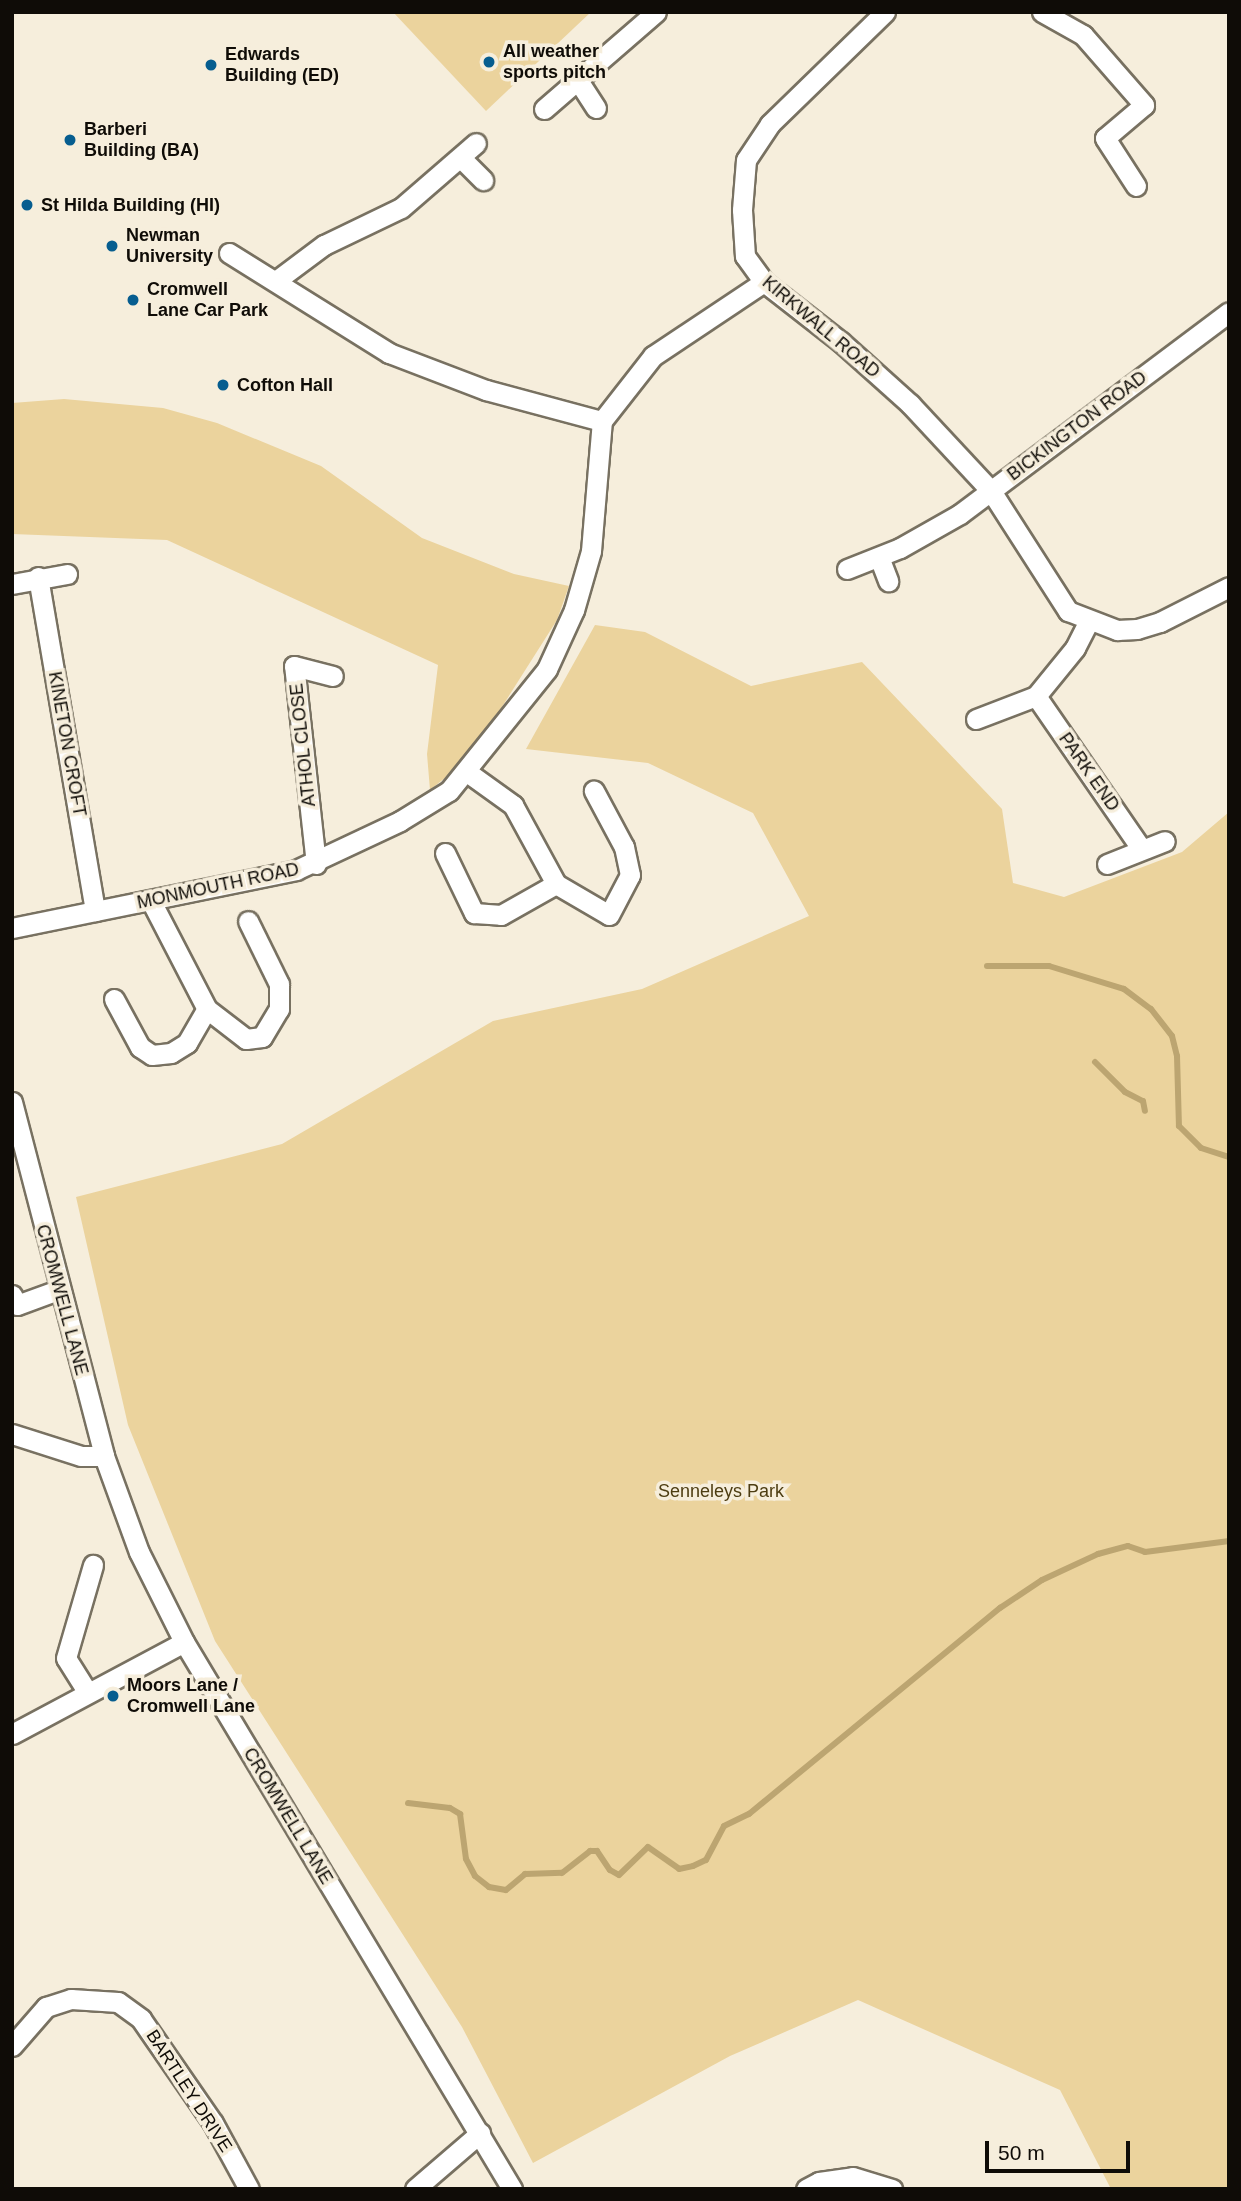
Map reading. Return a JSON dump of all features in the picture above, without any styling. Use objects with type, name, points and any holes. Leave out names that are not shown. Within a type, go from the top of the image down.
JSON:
[{"type":"street","points":[[544,109],[579,82],[656,12]]},
{"type":"street","name":"KIRKWALL ROAD","points":[[885,12],[771,124],[746,160],[745,256],[764,282],[841,341],[910,404],[991,491]]},
{"type":"street","points":[[1042,12],[1083,35],[1144,105],[1105,138],[1136,186]]},
{"type":"street","points":[[579,82],[596,108]]},
{"type":"street","points":[[277,280],[324,245],[401,208],[462,159],[476,143]]},
{"type":"street","points":[[462,159],[483,180]]},
{"type":"street","points":[[229,253],[277,280],[389,353],[486,390],[601,421],[653,356],[764,282]]},
{"type":"street","name":"BICKINGTON ROAD","points":[[1088,622],[1068,611],[991,491],[1229,312]]},
{"type":"street","name":"MONMOUTH ROAD","points":[[12,928],[151,901],[316,864],[400,821],[449,791],[467,772],[547,669],[574,610],[591,551],[601,421]]},
{"type":"street","points":[[847,569],[879,557],[960,514],[991,491]]},
{"type":"street","points":[[879,557],[888,581]]},
{"type":"street","points":[[12,584],[38,577],[67,574]]},
{"type":"street","name":"KINETON CROFT","points":[[38,577],[96,911]]},
{"type":"street","points":[[976,719],[1036,696],[1075,648],[1088,622],[1117,630],[1137,629],[1160,622],[1229,587]]},
{"type":"street","name":"ATHOL CLOSE","points":[[316,864],[294,666],[333,676]]},
{"type":"street","name":"PARK END","points":[[1036,696],[1141,848]]},
{"type":"street","points":[[467,772],[513,805],[556,884],[609,915],[621,898],[630,875],[624,847],[594,791]]},
{"type":"street","points":[[1107,864],[1141,848],[1165,841]]},
{"type":"street","points":[[445,853],[474,913],[501,915],[556,884]]},
{"type":"street","points":[[151,901],[207,1009],[246,1039],[262,1037],[279,1009],[279,984],[248,921]]},
{"type":"street","points":[[114,999],[141,1047],[152,1055],[171,1053],[187,1043],[207,1009]]},
{"type":"street","name":"CROMWELL LANE","points":[[12,1102],[19,1153],[104,1456],[139,1552],[184,1642],[512,2189]]},
{"type":"street","points":[[12,1295],[17,1305],[58,1290]]},
{"type":"street","points":[[12,1434],[81,1456],[104,1456]]},
{"type":"street","points":[[88,1693],[66,1658],[93,1564]]},
{"type":"street","points":[[12,1734],[184,1642]]},
{"type":"street","name":"BARTLEY DRIVE","points":[[12,2046],[46,2007],[72,1999],[118,2003],[141,2019],[213,2123],[249,2189]]},
{"type":"street","points":[[415,2189],[480,2133]]},
{"type":"street","points":[[806,2189],[818,2182],[853,2177],[892,2189]]},
{"type":"green space","name":"All weather sports pitch","points":[[393,12],[591,12],[486,111]]},
{"type":"green space","points":[[64,399],[163,408],[217,423],[321,466],[422,538],[514,574],[569,586],[557,620],[493,721],[451,773],[430,790],[427,754],[438,665],[167,540],[12,534],[12,403]]},
{"type":"green space","name":"Senneleys Park","points":[[595,625],[645,632],[751,686],[862,662],[1002,809],[1013,883],[1064,897],[1182,852],[1229,812],[1229,2189],[1111,2189],[1060,2090],[858,2000],[730,2056],[533,2163],[462,2027],[215,1641],[128,1425],[76,1197],[282,1144],[493,1021],[642,989],[809,916],[753,813],[648,763],[526,749]]},
{"type":"waterway","points":[[987,966],[1049,966],[1124,989],[1151,1009],[1172,1036],[1177,1056],[1179,1126],[1201,1148],[1229,1157]]},
{"type":"waterway","points":[[1095,1062],[1125,1092],[1143,1101],[1145,1111]]},
{"type":"waterway","points":[[408,1803],[450,1808],[460,1814],[466,1859],[475,1876],[489,1887],[506,1890],[525,1874],[562,1873],[590,1851],[597,1851],[610,1870],[619,1875],[648,1847],[679,1869],[693,1866],[706,1860],[724,1826],[749,1814],[1000,1608],[1042,1580],[1098,1554],[1128,1546],[1145,1552],[1229,1541]]},
{"type":"place","name":"All weather sports pitch","points":[[489,62]]},
{"type":"place","name":"Edwards Building (ED)","points":[[211,65]]},
{"type":"place","name":"Barberi Building (BA)","points":[[70,140]]},
{"type":"place","name":"St Hilda Building (HI)","points":[[27,205]]},
{"type":"place","name":"Newman University","points":[[112,246]]},
{"type":"place","name":"Cromwell Lane Car Park","points":[[133,300]]},
{"type":"place","name":"Cofton Hall","points":[[223,385]]},
{"type":"place","name":"Moors Lane / Cromwell Lane","points":[[113,1696]]}]
